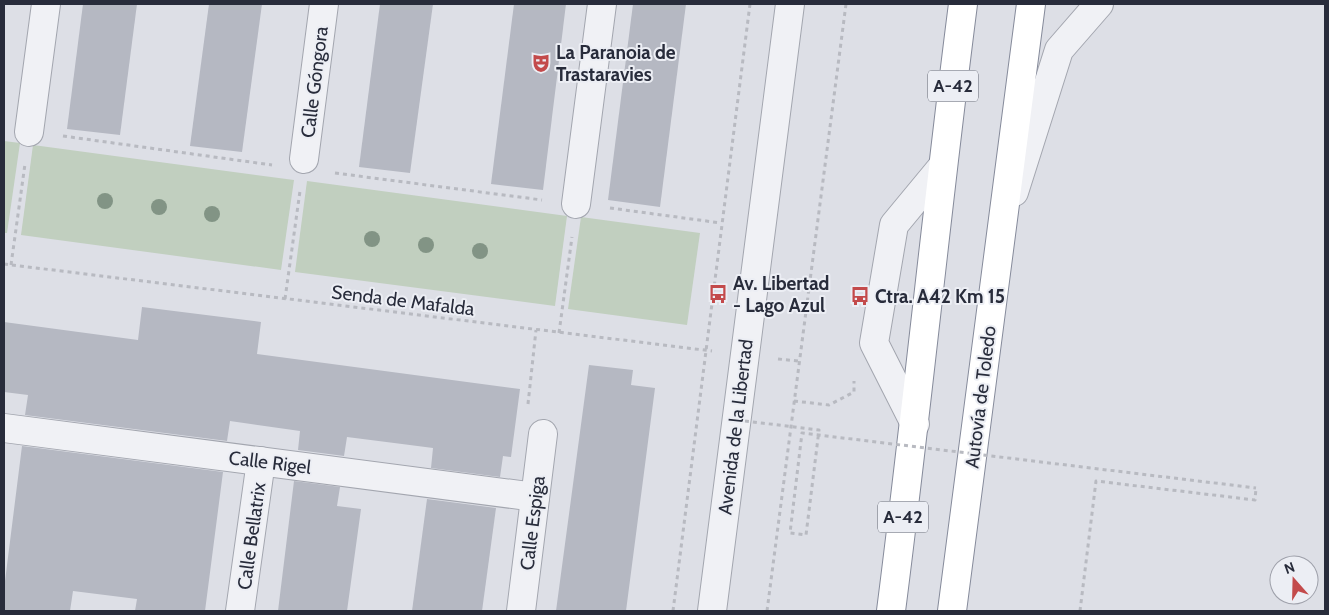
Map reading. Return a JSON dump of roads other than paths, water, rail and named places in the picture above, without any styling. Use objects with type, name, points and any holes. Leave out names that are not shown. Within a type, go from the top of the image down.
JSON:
[{"type":"highway","name":"A-42","points":[[891,611],[916,424],[942,167],[964,4]]},
{"type":"highway","name":"Autovía de Toledo","points":[[952,611],[1031,4]]},
{"type":"street","points":[[29,132],[46,4]]},
{"type":"street","name":"Calle Góngora","points":[[303,164],[324,4]]},
{"type":"street","points":[[576,204],[602,4]]},
{"type":"street","name":"Avenida de la Libertad","points":[[712,611],[737,420],[743,355],[790,4]]},
{"type":"street","points":[[1001,232],[1059,50],[1099,4]]},
{"type":"street","points":[[916,424],[874,343],[894,225],[942,167]]},
{"type":"street","name":"Calle Rigel","points":[[4,428],[535,497]]},
{"type":"street","name":"Calle Espiga","points":[[520,611],[543,434]]},
{"type":"street","name":"Calle Bellatrix","points":[[240,611],[261,461]]},
{"type":"place","name":"La Paranoia de Trastaravies","points":[[541,63]]},
{"type":"place","name":"Av. Libertad - Lago Azul","points":[[718,294]]},
{"type":"place","name":"Ctra. A42 Km 15","points":[[860,296]]}]
